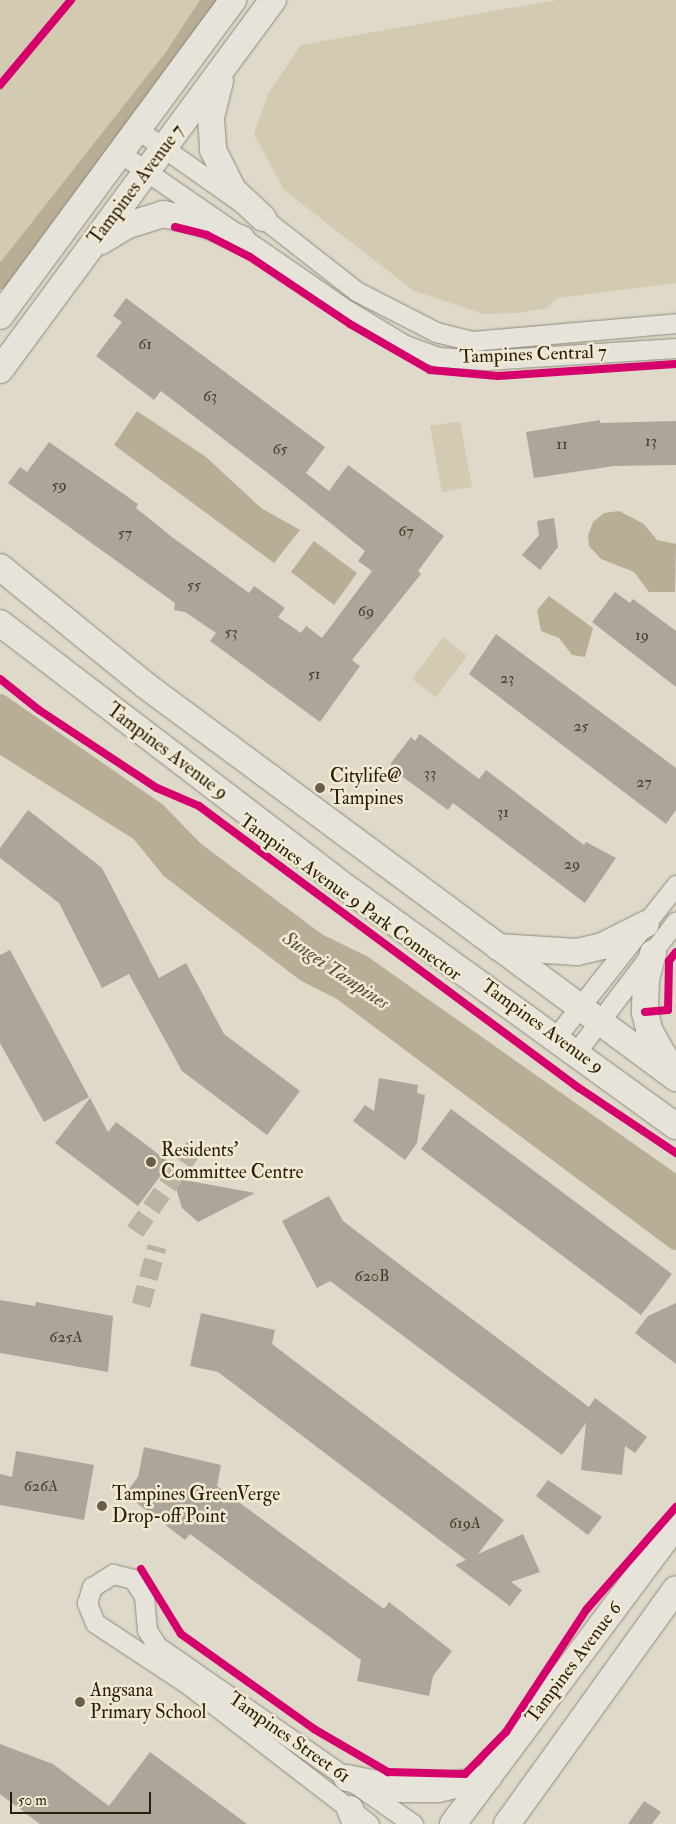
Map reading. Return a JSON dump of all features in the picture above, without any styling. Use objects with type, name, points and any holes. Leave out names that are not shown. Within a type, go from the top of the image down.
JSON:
[{"type":"main road","name":"Tampines Avenue 7","points":[[0,316],[233,0]]},
{"type":"main road","name":"Tampines Avenue 7","points":[[0,370],[273,0]]},
{"type":"main road","points":[[224,67],[211,118],[213,150],[233,190],[263,218]]},
{"type":"main road","points":[[85,254],[117,230],[163,214],[197,221],[242,239]]},
{"type":"main road","points":[[0,567],[145,684],[496,947],[576,952],[602,946],[646,924]]},
{"type":"main road","name":"Tampines Avenue 9","points":[[0,623],[351,891],[566,1044],[676,1126]]},
{"type":"main road","name":"Tampines Avenue 9","points":[[496,947],[676,1077]]},
{"type":"main road","points":[[653,953],[646,978],[645,1012],[649,1030],[676,1077]]},
{"type":"main road","name":"Tampines Avenue 6","points":[[453,1824],[676,1525]]},
{"type":"main road","name":"Tampines Avenue 6","points":[[507,1824],[676,1589]]},
{"type":"main road","points":[[347,1778],[401,1789],[438,1789],[489,1777]]},
{"type":"main road","points":[[528,1824],[534,1788]]},
{"type":"street","name":"Tampines Central 7","points":[[137,129],[263,218],[356,291],[436,332],[472,341],[676,323]]},
{"type":"street","name":"Tampines Central 7","points":[[120,153],[242,239],[405,345],[438,357],[504,360],[676,348]]},
{"type":"street","points":[[566,1044],[589,1015],[646,924],[676,885]]},
{"type":"street","points":[[566,1044],[589,1015],[653,953],[676,921]]},
{"type":"street","name":"Tampines Street 61","points":[[358,1819],[176,1675],[95,1624],[87,1603],[94,1577],[113,1574],[133,1580],[144,1596],[147,1630],[158,1646],[413,1824]]},
{"type":"shaded area","points":[[0,0],[205,0],[0,272]]},
{"type":"shaded area","points":[[556,0],[676,0],[676,283],[557,298],[547,308],[519,313],[483,314],[414,291],[284,190],[254,134],[268,94],[301,45]]},
{"type":"shaded area","points":[[137,411],[206,457],[261,508],[300,530],[274,563],[114,445]]},
{"type":"shaded area","points":[[460,421],[472,487],[442,492],[430,426]]},
{"type":"shaded area","points":[[619,511],[644,524],[657,540],[676,544],[675,592],[649,592],[634,572],[601,559],[589,546],[588,535],[593,522],[604,513]]},
{"type":"shaded area","points":[[314,541],[357,573],[334,605],[291,572]]},
{"type":"shaded area","points":[[549,596],[593,628],[585,657],[572,655],[559,638],[541,631],[537,610]]},
{"type":"shaded area","points":[[443,637],[467,656],[436,697],[412,679]]},
{"type":"building","points":[[126,298],[325,447],[306,473],[329,491],[348,465],[444,536],[418,571],[421,574],[352,660],[360,666],[320,722],[210,641],[216,633],[185,612],[174,610],[175,603],[8,483],[20,467],[27,472],[49,442],[138,504],[136,508],[172,537],[249,593],[254,586],[285,608],[278,617],[301,633],[306,626],[322,638],[372,571],[358,561],[365,551],[273,477],[161,391],[154,400],[96,356],[122,322],[113,316]]},
{"type":"building","points":[[600,420],[600,423],[676,421],[676,465],[614,466],[534,478],[526,432]]},
{"type":"building","points":[[554,518],[558,547],[540,570],[522,555],[539,535],[537,521]]},
{"type":"building","points":[[615,592],[630,603],[633,599],[676,631],[676,687],[592,622]]},
{"type":"building","points":[[496,634],[676,768],[676,810],[666,824],[469,674]]},
{"type":"building","points":[[420,734],[479,779],[486,770],[584,845],[586,842],[616,858],[585,903],[453,803],[448,810],[392,769],[391,763],[411,737],[415,741]]},
{"type":"building","points":[[28,810],[102,868],[159,978],[186,963],[224,1034],[300,1091],[267,1135],[182,1071],[129,974],[102,988],[59,903],[0,858],[0,848]]},
{"type":"building","points":[[10,950],[89,1097],[44,1122],[0,1043],[0,955]]},
{"type":"building","points":[[379,1078],[418,1085],[417,1093],[425,1095],[417,1143],[405,1160],[353,1121],[365,1105],[374,1111]]},
{"type":"building","points":[[90,1098],[108,1132],[116,1122],[170,1163],[138,1206],[55,1143]]},
{"type":"building","points":[[451,1109],[672,1274],[641,1315],[421,1149]]},
{"type":"building","points":[[173,1178],[255,1193],[198,1222],[182,1208]]},
{"type":"building","points":[[329,1196],[343,1221],[407,1270],[589,1407],[595,1398],[647,1437],[635,1453],[625,1446],[622,1475],[581,1470],[586,1423],[562,1455],[330,1281],[317,1288],[282,1221]]},
{"type":"building","points":[[0,1300],[35,1306],[36,1302],[113,1316],[108,1372],[0,1353]]},
{"type":"building","points":[[676,1303],[676,1364],[635,1333],[648,1316]]},
{"type":"building","points":[[201,1313],[275,1330],[272,1344],[504,1520],[478,1554],[523,1534],[540,1572],[511,1582],[522,1590],[510,1606],[455,1565],[466,1560],[218,1372],[190,1366]]},
{"type":"building","points":[[144,1447],[221,1465],[217,1486],[384,1609],[389,1602],[452,1651],[433,1676],[429,1696],[357,1681],[361,1660],[190,1534],[185,1540],[125,1494],[138,1477]]},
{"type":"building","points":[[16,1451],[94,1465],[84,1520],[0,1505],[0,1474],[12,1477]]},
{"type":"building","points":[[548,1480],[602,1517],[588,1535],[536,1496]]},
{"type":"building","points":[[0,1744],[53,1764],[109,1806],[150,1752],[247,1824],[40,1824],[0,1794]]},
{"type":"building","points":[[644,1801],[661,1812],[652,1824],[628,1824]]},
{"type":"waterway","points":[[0,279],[174,58],[212,0]]},
{"type":"waterway","points":[[0,704],[156,812],[194,851],[317,943],[362,965],[676,1186]]},
{"type":"waterway","name":"Sungei Tampines","points":[[0,721],[107,793],[184,851],[216,885],[314,958],[356,981],[676,1216]]},
{"type":"waterway","points":[[0,743],[140,831],[170,868],[214,902],[306,972],[343,991],[676,1240]]},
{"type":"tunnel","points":[[135,1231],[195,1146]]},
{"type":"tunnel","points":[[141,1305],[157,1246]]},
{"type":"cycle path","points":[[0,85],[71,0]]},
{"type":"cycle path","points":[[175,227],[207,235],[250,257],[350,324],[430,370],[498,376],[676,364]]},
{"type":"cycle path","name":"Tampines Avenue 9 Park Connector","points":[[0,679],[39,710],[157,788],[199,806],[579,1088],[676,1153]]},
{"type":"cycle path","points":[[645,1012],[668,1010],[669,961],[676,952]]},
{"type":"cycle path","points":[[141,1569],[181,1634],[314,1729],[388,1772],[465,1774],[506,1732],[586,1610],[676,1507]]},
{"type":"place","name":"Citylife@ Tampines","points":[[320,788]]},
{"type":"place","name":"Residents' Committee Centre","points":[[151,1162]]},
{"type":"place","name":"Tampines GreenVerge Drop-off Point","points":[[102,1506]]},
{"type":"place","name":"Angsana Primary School","points":[[80,1702]]}]
